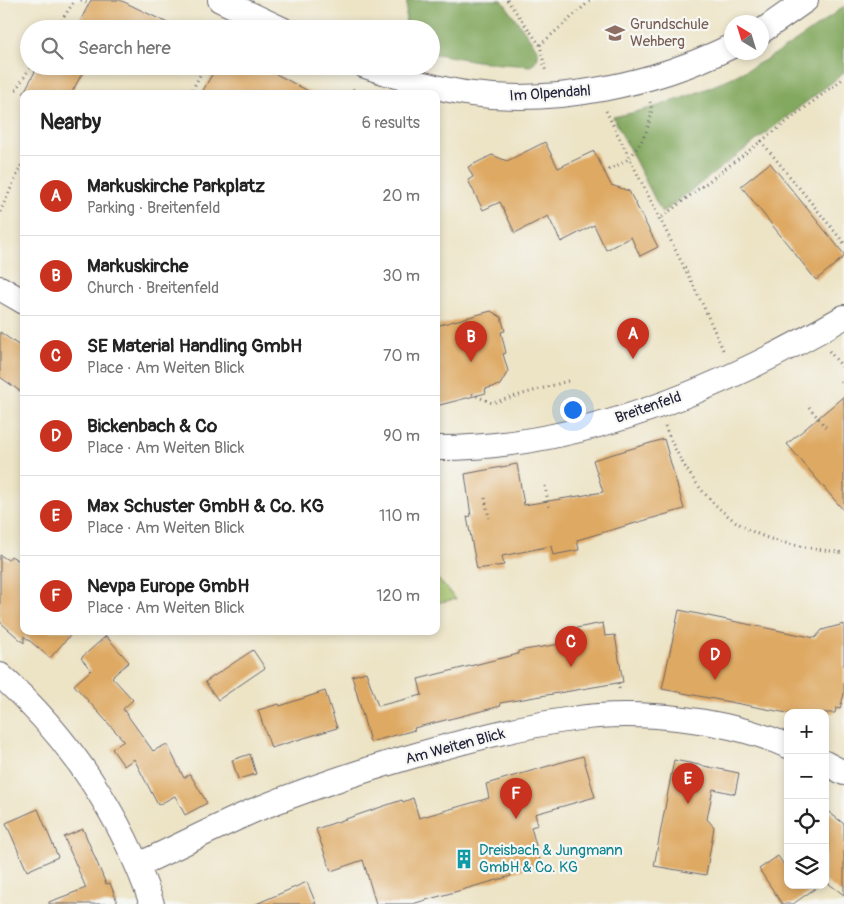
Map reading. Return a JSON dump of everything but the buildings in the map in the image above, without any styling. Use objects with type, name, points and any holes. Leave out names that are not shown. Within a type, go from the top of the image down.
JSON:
[{"type":"street","points":[[220,0],[263,20]]},
{"type":"street","points":[[769,26],[806,0]]},
{"type":"street","name":"Im Olpendahl","points":[[396,75],[472,94],[509,97],[549,94],[596,90],[642,79],[724,50]]},
{"type":"street","points":[[0,288],[20,300]]},
{"type":"street","name":"Breitenfeld","points":[[440,448],[475,447],[537,439],[575,430],[657,405],[735,375],[844,317]]},
{"type":"street","points":[[0,675],[54,730],[76,758],[115,819],[138,864],[152,904]]},
{"type":"street","name":"Am Weiten Blick","points":[[138,864],[256,810],[365,770],[466,740],[572,719],[634,716],[705,722],[750,733],[784,745]]},
{"type":"street","points":[[829,764],[844,772]]},
{"type":"path","points":[[62,20],[74,0]]},
{"type":"path","points":[[81,0],[89,4]]},
{"type":"path","points":[[507,0],[540,45],[549,94]]},
{"type":"path","points":[[540,45],[590,0]]},
{"type":"path","points":[[16,90],[25,75]]},
{"type":"path","points":[[192,90],[200,75]]},
{"type":"path","points":[[658,220],[844,78]]},
{"type":"path","points":[[604,172],[628,159],[651,122],[652,107],[642,79]]},
{"type":"path","points":[[596,90],[658,220],[702,303],[735,375]]},
{"type":"path","points":[[761,141],[844,243]]},
{"type":"path","points":[[0,212],[20,168]]},
{"type":"path","points":[[831,354],[844,369]]},
{"type":"path","points":[[840,382],[844,378]]},
{"type":"path","points":[[472,394],[492,403],[568,381]]},
{"type":"path","points":[[657,405],[669,438],[688,471],[711,500],[728,514],[746,527],[766,537],[844,553]]},
{"type":"path","points":[[808,408],[828,430]]},
{"type":"path","points":[[545,486],[549,507]]},
{"type":"path","points":[[485,498],[489,518]]},
{"type":"green space","points":[[407,0],[502,0],[538,50],[538,58],[531,66],[488,63],[440,55],[440,20],[406,20]]},
{"type":"green space","points":[[844,6],[844,73],[662,213],[613,117],[645,110],[706,89],[769,60],[769,58],[818,26]]},
{"type":"green space","points":[[440,581],[456,599],[440,602]]},
{"type":"place","name":"Grundschule Wehberg","points":[[615,33]]},
{"type":"place","name":"Markuskirche Parkplatz","points":[[633,359]]},
{"type":"place","name":"Markuskirche","points":[[471,362]]},
{"type":"place","name":"SE Material Handling GmbH","points":[[571,667]]},
{"type":"place","name":"Bickenbach & Co","points":[[715,680]]},
{"type":"place","name":"Max Schuster GmbH & Co. KG","points":[[688,804]]},
{"type":"place","name":"Nevpa Europe GmbH","points":[[516,819]]},
{"type":"place","name":"Dreisbach & Jungmann GmbH & Co. KG","points":[[464,859]]}]
